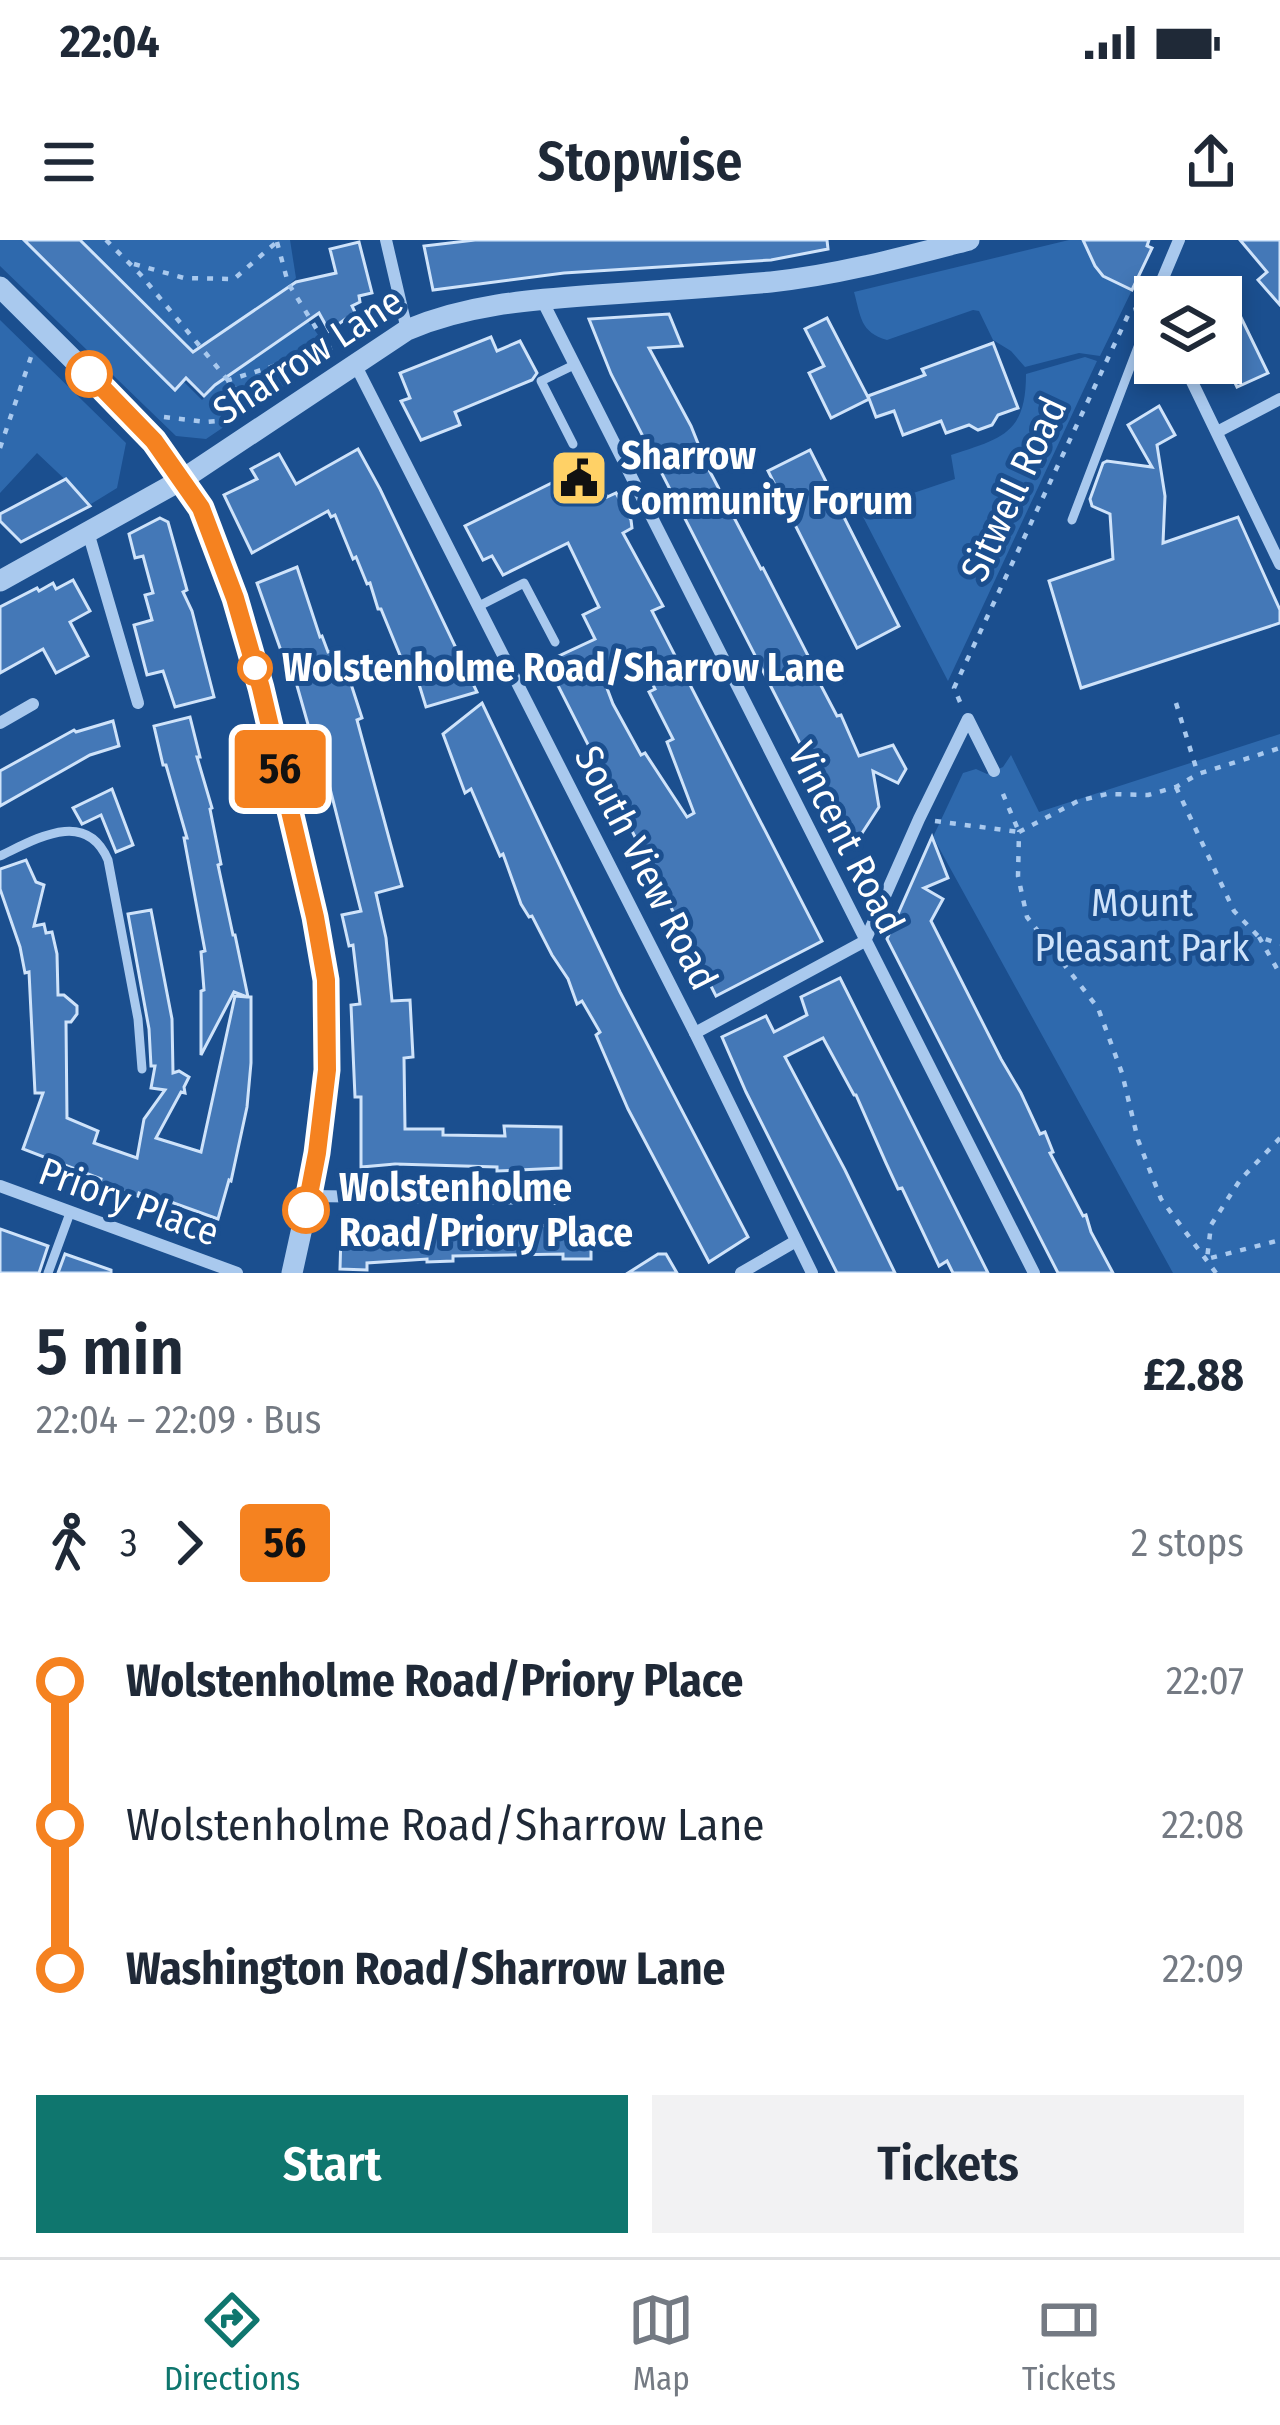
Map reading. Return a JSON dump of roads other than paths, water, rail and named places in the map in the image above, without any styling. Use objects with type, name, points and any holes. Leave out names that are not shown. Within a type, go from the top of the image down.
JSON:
[{"type":"street","points":[[386,240],[407,330]]},
{"type":"street","name":"Sharrow Lane","points":[[4,572],[183,479],[351,354],[456,312],[542,300],[777,281],[863,268],[917,246],[969,240]]},
{"type":"street","points":[[1165,276],[1179,240]]},
{"type":"street","points":[[0,287],[154,441],[183,479],[209,526],[235,598],[271,726],[326,980],[327,1070],[309,1196],[292,1273]]},
{"type":"street","name":"Vincent Road","points":[[542,300],[1034,1273]]},
{"type":"street","name":"South View Road","points":[[351,354],[812,1273]]},
{"type":"street","points":[[1193,384],[1280,564]]},
{"type":"street","points":[[1217,432],[1280,399]]},
{"type":"street","points":[[88,532],[139,703]]},
{"type":"street","points":[[0,723],[34,704]]},
{"type":"street","points":[[695,1033],[865,940],[968,719],[994,771]]},
{"type":"street","name":"Priory Place","points":[[0,1186],[237,1273]]},
{"type":"street","points":[[309,1196],[560,1199]]},
{"type":"street","points":[[741,1273],[796,1240]]},
{"type":"lane","points":[[1072,520],[1134,357]]},
{"type":"lane","points":[[573,444],[541,381],[574,365]]},
{"type":"lane","points":[[479,606],[524,583],[555,642]]},
{"type":"lane","points":[[0,856],[48,832],[67,830],[101,845],[108,860],[138,1019],[142,1069]]},
{"type":"lane","points":[[48,1273],[70,1213]]},
{"type":"place","name":"Sharrow Community Forum","points":[[579,478]]},
{"type":"place","name":"Wolstenholme Road/Sharrow Lane","points":[[255,668]]},
{"type":"place","name":"Wolstenholme Road/Priory Place","points":[[306,1210]]},
{"type":"park label","name":"Mount Pleasant Park","points":[[1142,926]]}]
